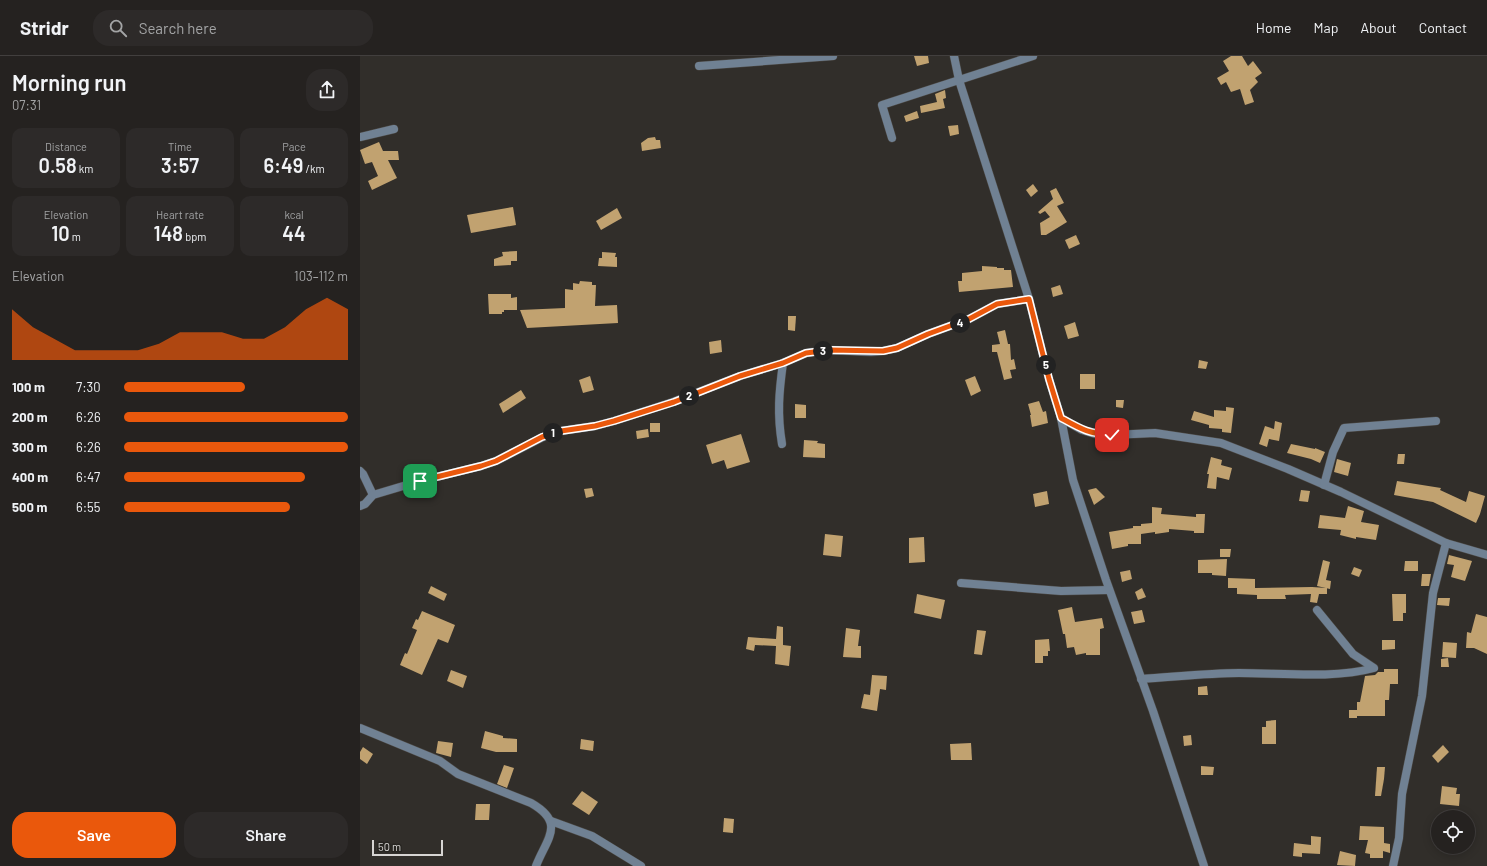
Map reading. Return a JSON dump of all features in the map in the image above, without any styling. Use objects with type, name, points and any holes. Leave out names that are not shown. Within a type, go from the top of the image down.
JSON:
[{"type":"street","points":[[699,66],[833,56]]},
{"type":"street","points":[[954,56],[959,80],[1029,299],[1049,379],[1061,418],[1073,480],[1109,590],[1153,711],[1204,866]]},
{"type":"street","points":[[892,138],[882,105],[1033,56]]},
{"type":"street","points":[[360,137],[394,129]]},
{"type":"street","points":[[360,506],[365,504],[373,495],[496,461],[542,437],[561,431],[595,426],[614,421],[674,402],[740,376],[783,363],[806,353],[818,351],[871,352],[897,348],[928,334],[969,319],[997,304],[1029,299]]},
{"type":"street","points":[[782,444],[778,423],[778,409],[783,363]]},
{"type":"street","points":[[1061,418],[1082,430],[1096,434],[1112,435],[1155,433],[1221,444],[1324,485],[1446,543],[1487,555]]},
{"type":"street","points":[[1324,485],[1333,452],[1344,428],[1436,421]]},
{"type":"street","points":[[360,470],[373,495]]},
{"type":"street","points":[[1393,866],[1400,838],[1402,794],[1422,696],[1434,593],[1446,543]]},
{"type":"street","points":[[961,583],[1061,590],[1109,590]]},
{"type":"street","points":[[1141,679],[1238,673],[1358,673],[1374,668],[1353,654],[1317,610]]},
{"type":"street","points":[[360,728],[440,761],[458,774],[531,803],[540,808],[551,821],[592,836],[641,866]]},
{"type":"street","points":[[536,866],[552,831],[551,821]]},
{"type":"building","points":[[914,56],[928,56],[929,63],[917,66]]},
{"type":"building","points":[[1231,56],[1242,56],[1248,66],[1253,61],[1262,73],[1255,78],[1258,82],[1250,90],[1254,102],[1245,105],[1240,89],[1231,92],[1226,82],[1221,85],[1217,78],[1229,71],[1223,61]]},
{"type":"building","points":[[945,90],[946,98],[943,99],[945,108],[921,113],[920,106],[937,102],[935,94]]},
{"type":"building","points":[[917,111],[919,118],[906,122],[904,116]]},
{"type":"building","points":[[958,125],[959,134],[950,136],[948,126]]},
{"type":"building","points":[[655,137],[656,140],[660,140],[661,148],[642,151],[641,143],[648,138]]},
{"type":"building","points":[[379,142],[383,151],[398,151],[399,160],[388,160],[397,178],[372,190],[368,181],[378,176],[372,162],[365,164],[360,150]]},
{"type":"building","points":[[1033,184],[1038,191],[1031,197],[1026,190]]},
{"type":"building","points":[[1056,188],[1064,203],[1057,206],[1067,222],[1046,235],[1041,235],[1040,223],[1050,217],[1045,211],[1040,214],[1038,212],[1053,199],[1050,191]]},
{"type":"building","points":[[513,207],[516,225],[471,233],[467,215]]},
{"type":"building","points":[[617,208],[622,218],[601,230],[596,221]]},
{"type":"building","points":[[1076,235],[1080,244],[1069,249],[1065,240]]},
{"type":"building","points":[[517,251],[517,261],[511,261],[511,265],[494,266],[494,259],[503,256],[502,252]]},
{"type":"building","points":[[602,252],[616,253],[615,257],[617,257],[617,267],[598,266],[599,258],[602,258]]},
{"type":"building","points":[[982,266],[1011,270],[1013,287],[959,292],[958,281],[962,281],[962,273],[982,271]]},
{"type":"building","points":[[580,281],[592,282],[592,285],[596,285],[595,306],[617,305],[618,323],[527,328],[520,310],[565,308],[565,289],[573,290],[573,283],[579,284]]},
{"type":"building","points":[[1060,285],[1063,294],[1053,297],[1051,288]]},
{"type":"building","points":[[488,294],[511,294],[511,298],[517,297],[517,310],[504,310],[502,314],[489,314]]},
{"type":"building","points":[[788,316],[796,316],[795,331],[788,330]]},
{"type":"building","points":[[1075,322],[1079,336],[1068,339],[1064,326]]},
{"type":"building","points":[[1005,330],[1008,344],[1010,344],[1011,360],[1014,359],[1016,369],[1010,370],[1012,378],[1004,380],[997,352],[992,352],[992,345],[1000,344],[997,332]]},
{"type":"building","points":[[721,340],[722,352],[710,354],[709,342]]},
{"type":"building","points":[[1199,360],[1208,362],[1206,369],[1198,368]]},
{"type":"building","points":[[1080,374],[1095,374],[1095,389],[1080,389]]},
{"type":"building","points":[[590,376],[594,390],[583,393],[579,380]]},
{"type":"building","points":[[975,376],[981,391],[971,396],[965,380]]},
{"type":"building","points":[[521,390],[526,398],[503,413],[499,404]]},
{"type":"building","points":[[1116,400],[1124,400],[1123,408],[1116,407]]},
{"type":"building","points":[[1039,401],[1043,412],[1046,411],[1048,423],[1032,427],[1028,404]]},
{"type":"building","points":[[795,404],[806,405],[806,418],[795,418]]},
{"type":"building","points":[[1226,407],[1234,408],[1231,433],[1222,432],[1222,429],[1209,428],[1209,425],[1191,420],[1194,411],[1214,417],[1214,410],[1226,411]]},
{"type":"building","points":[[1275,421],[1282,423],[1279,441],[1269,439],[1267,447],[1259,444],[1265,426],[1274,429]]},
{"type":"building","points":[[650,423],[660,423],[660,432],[650,432]]},
{"type":"building","points":[[648,429],[649,437],[637,439],[636,431]]},
{"type":"building","points":[[741,434],[750,462],[727,469],[724,460],[712,464],[706,445]]},
{"type":"building","points":[[804,440],[818,441],[817,443],[825,444],[825,458],[803,457]]},
{"type":"building","points":[[1291,444],[1315,448],[1325,452],[1320,463],[1311,459],[1287,453]]},
{"type":"building","points":[[1398,454],[1405,454],[1404,464],[1397,464]]},
{"type":"building","points":[[1211,457],[1222,460],[1221,465],[1232,468],[1229,480],[1217,477],[1216,489],[1207,488],[1209,474],[1207,474]]},
{"type":"building","points":[[1337,459],[1351,463],[1348,476],[1334,472]]},
{"type":"building","points":[[1397,481],[1441,488],[1440,490],[1466,502],[1469,491],[1485,496],[1476,523],[1433,502],[1394,495]]},
{"type":"building","points":[[592,488],[594,496],[586,498],[584,489]]},
{"type":"building","points":[[1096,488],[1105,497],[1094,505],[1088,490]]},
{"type":"building","points":[[1301,490],[1310,491],[1308,502],[1299,501]]},
{"type":"building","points":[[1047,491],[1049,504],[1035,507],[1033,494]]},
{"type":"building","points":[[1348,506],[1364,511],[1361,522],[1379,525],[1376,540],[1356,537],[1356,539],[1340,535],[1341,530],[1318,528],[1320,515],[1345,518]]},
{"type":"building","points":[[1152,507],[1162,508],[1161,514],[1196,517],[1196,514],[1205,514],[1204,533],[1169,529],[1169,532],[1141,534],[1141,544],[1128,544],[1128,546],[1112,549],[1109,532],[1133,528],[1133,526],[1141,526],[1141,524],[1152,523]]},
{"type":"building","points":[[825,534],[843,536],[841,557],[823,555]]},
{"type":"building","points":[[924,537],[925,562],[909,563],[909,538]]},
{"type":"building","points":[[1220,549],[1231,549],[1230,557],[1220,557]]},
{"type":"building","points":[[1449,555],[1472,561],[1465,581],[1451,577],[1454,565],[1447,564]]},
{"type":"building","points":[[1227,559],[1226,576],[1212,575],[1212,573],[1198,573],[1198,560]]},
{"type":"building","points":[[1323,560],[1330,562],[1326,580],[1331,581],[1330,589],[1317,586]]},
{"type":"building","points":[[1405,561],[1418,561],[1418,571],[1404,571]]},
{"type":"building","points":[[1354,567],[1362,570],[1359,577],[1351,574]]},
{"type":"building","points":[[1130,570],[1132,579],[1122,582],[1120,572]]},
{"type":"building","points":[[1422,574],[1431,574],[1429,586],[1421,586]]},
{"type":"building","points":[[1228,578],[1255,579],[1255,588],[1327,588],[1327,594],[1319,594],[1317,603],[1310,602],[1311,594],[1285,595],[1286,599],[1257,599],[1257,595],[1237,594],[1237,588],[1228,588]]},
{"type":"building","points":[[431,586],[447,594],[444,601],[428,593]]},
{"type":"building","points":[[1142,588],[1146,597],[1138,600],[1135,592]]},
{"type":"building","points":[[917,594],[945,600],[941,619],[914,613]]},
{"type":"building","points":[[1392,594],[1406,594],[1406,613],[1403,613],[1403,621],[1393,621]]},
{"type":"building","points":[[1438,598],[1450,598],[1449,606],[1437,605]]},
{"type":"building","points":[[1072,607],[1075,622],[1102,618],[1104,628],[1100,629],[1100,655],[1086,655],[1086,653],[1076,655],[1074,647],[1067,648],[1065,634],[1063,634],[1058,610]]},
{"type":"building","points":[[1142,610],[1145,622],[1134,624],[1131,612]]},
{"type":"building","points":[[422,611],[455,625],[448,643],[438,639],[422,675],[400,665],[405,653],[407,654],[417,630],[412,628]]},
{"type":"building","points":[[1476,614],[1487,617],[1487,654],[1474,648],[1466,648],[1467,632],[1471,633]]},
{"type":"building","points":[[777,626],[783,627],[783,645],[791,646],[789,666],[775,664],[776,646],[755,645],[754,651],[746,649],[748,637],[776,639]]},
{"type":"building","points":[[846,628],[860,630],[858,646],[861,646],[861,658],[843,657]]},
{"type":"building","points":[[977,630],[986,631],[982,655],[974,654]]},
{"type":"building","points":[[1049,639],[1050,651],[1048,651],[1048,656],[1043,656],[1043,663],[1035,663],[1035,640]]},
{"type":"building","points":[[1382,640],[1395,640],[1395,649],[1382,650]]},
{"type":"building","points":[[1443,642],[1457,643],[1456,658],[1442,657]]},
{"type":"building","points":[[1448,658],[1449,667],[1441,667],[1441,659]]},
{"type":"building","points":[[1384,669],[1398,669],[1398,684],[1390,684],[1389,700],[1385,700],[1385,716],[1357,716],[1357,702],[1360,702],[1365,676],[1375,675],[1378,672],[1384,672]]},
{"type":"building","points":[[451,670],[467,676],[463,688],[447,681]]},
{"type":"building","points":[[872,675],[887,676],[886,690],[880,689],[877,711],[861,708],[864,694],[870,695]]},
{"type":"building","points":[[1207,686],[1208,695],[1198,695],[1198,687]]},
{"type":"building","points":[[1349,710],[1357,710],[1357,718],[1349,718]]},
{"type":"building","points":[[1276,720],[1276,744],[1262,744],[1262,727],[1266,727],[1266,721]]},
{"type":"building","points":[[485,731],[503,736],[503,738],[517,739],[517,752],[496,752],[481,748]]},
{"type":"building","points":[[1191,735],[1192,745],[1184,746],[1183,736]]},
{"type":"building","points":[[581,739],[594,741],[593,751],[580,749]]},
{"type":"building","points":[[438,741],[453,743],[451,757],[436,753]]},
{"type":"building","points":[[971,743],[972,760],[951,760],[950,744]]},
{"type":"building","points":[[1443,745],[1449,752],[1438,763],[1432,756]]},
{"type":"building","points":[[363,747],[373,754],[367,764],[360,759],[360,752]]},
{"type":"building","points":[[504,765],[514,768],[507,788],[497,784]]},
{"type":"building","points":[[1201,766],[1214,767],[1213,775],[1201,775]]},
{"type":"building","points":[[1377,767],[1385,767],[1381,796],[1375,796]]},
{"type":"building","points":[[1442,786],[1457,788],[1456,794],[1460,794],[1459,806],[1440,804]]},
{"type":"building","points":[[582,791],[598,802],[589,815],[572,804]]},
{"type":"building","points":[[476,804],[490,804],[489,820],[475,820]]},
{"type":"building","points":[[724,818],[734,819],[733,833],[723,832]]},
{"type":"building","points":[[1360,826],[1384,827],[1384,843],[1390,844],[1390,853],[1383,851],[1383,858],[1370,858],[1370,854],[1365,853],[1368,840],[1359,840]]},
{"type":"building","points":[[1311,836],[1321,837],[1320,854],[1302,853],[1302,857],[1293,856],[1294,843],[1311,845]]},
{"type":"building","points":[[1340,851],[1356,855],[1355,866],[1337,865]]},
{"type":"route","points":[[420,481],[481,466],[496,461],[542,437],[561,431],[595,426],[614,421],[674,402],[740,376],[783,363],[806,353],[830,350],[871,352],[897,348],[928,334],[969,319],[997,304],[1029,299],[1049,379],[1061,418],[1082,430],[1096,434],[1112,435]]}]
